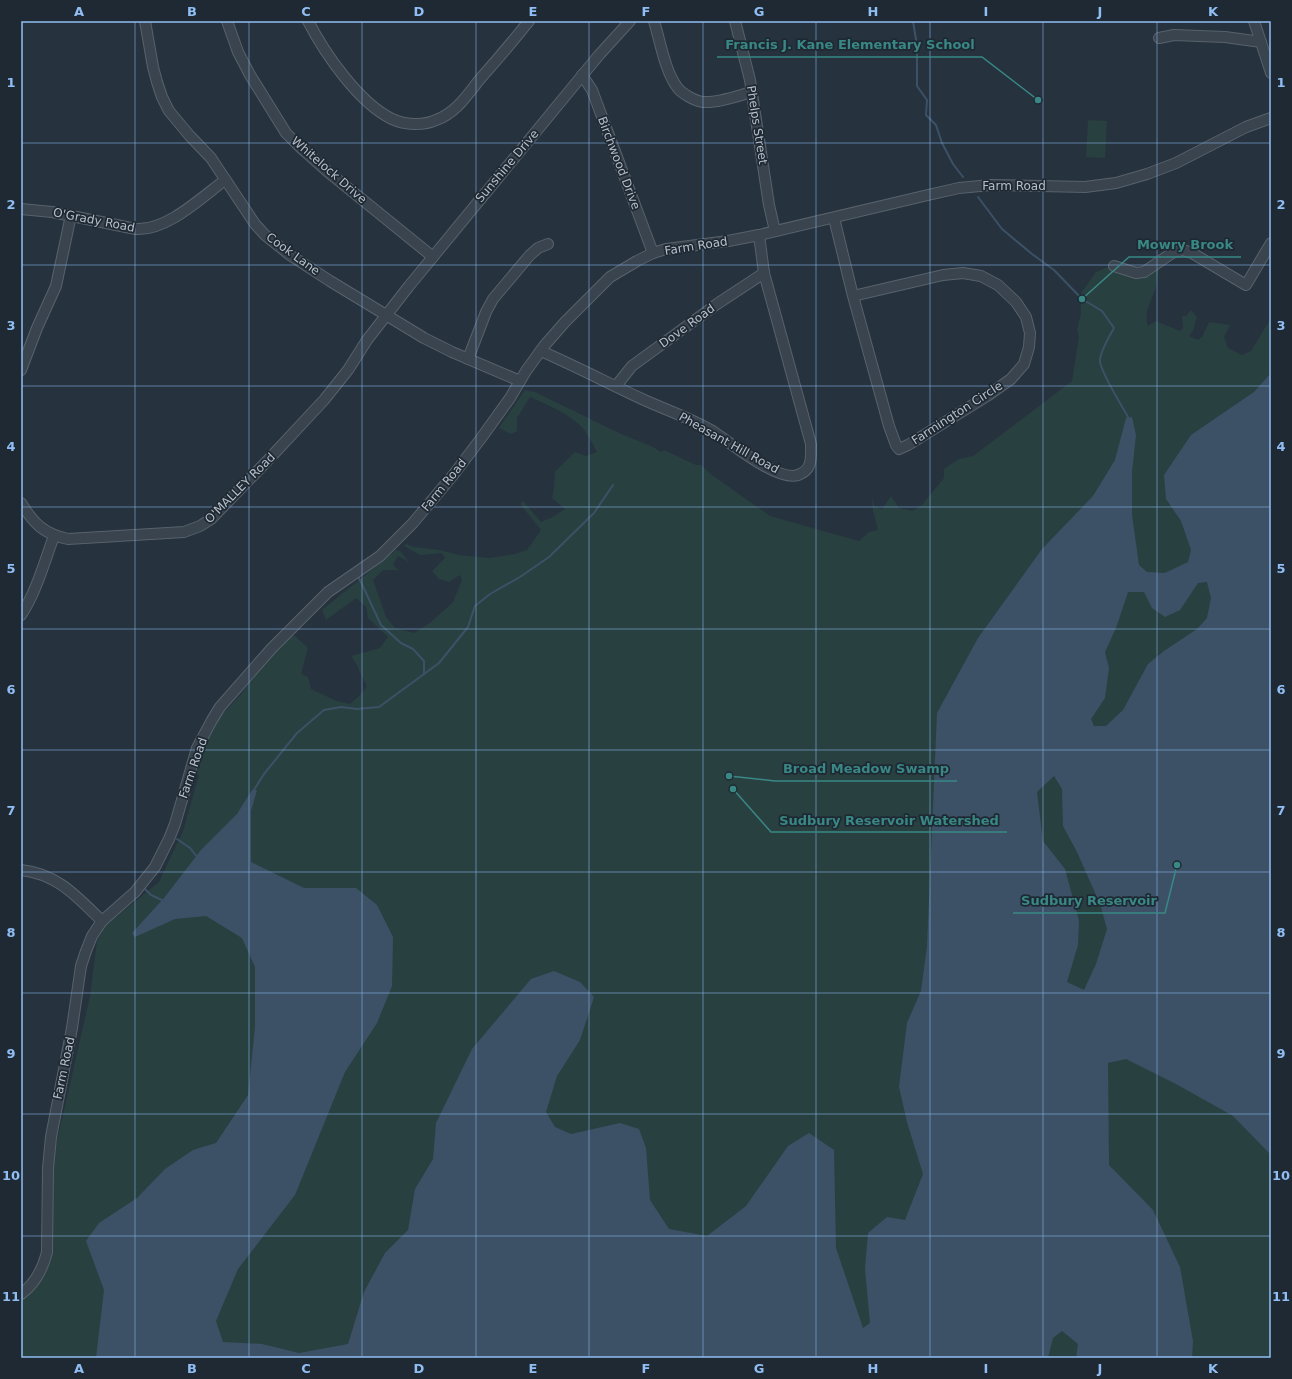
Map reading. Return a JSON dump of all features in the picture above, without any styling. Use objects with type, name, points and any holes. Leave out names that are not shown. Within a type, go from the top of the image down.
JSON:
[{"type":"street","name":"Cook Lane","points":[[145,21],[153,67],[162,97],[169,111],[211,158],[255,224],[265,236],[277,246],[330,281],[387,314],[424,338],[520,381]]},
{"type":"street","name":"Whitelock Drive","points":[[227,21],[238,52],[250,75],[286,133],[327,171],[433,257]]},
{"type":"street","points":[[308,21],[314,33],[335,64],[358,92],[378,110],[393,120],[422,124],[437,120],[452,111],[464,100],[529,21]]},
{"type":"street","name":"Sunshine Drive","points":[[387,314],[582,75],[630,21]]},
{"type":"street","points":[[654,21],[669,71],[678,88],[690,98],[703,102],[722,100],[751,92]]},
{"type":"street","name":"Phelps Street","points":[[735,21],[746,65],[769,205],[775,231]]},
{"type":"street","points":[[1254,21],[1271,73]]},
{"type":"street","points":[[1159,38],[1174,35],[1261,42]]},
{"type":"street","name":"Birchwood Drive","points":[[582,75],[592,90],[653,253]]},
{"type":"street","name":"Farm Road","points":[[21,1294],[34,1280],[44,1265],[47,1252],[48,1168],[53,1121],[72,1028],[81,966],[92,936],[102,921],[135,892],[155,867],[173,829],[197,748],[208,727],[220,707],[272,648],[316,603],[328,592],[380,556],[413,523],[454,474],[510,398],[541,351],[565,322],[610,277],[630,264],[653,253],[666,249],[728,241],[759,235],[928,194],[975,186],[1006,185],[1085,187],[1116,183],[1147,174],[1176,163],[1246,127],[1271,118]]},
{"type":"street","name":"O'Grady Road","points":[[21,209],[34,209],[136,229],[150,228],[162,224],[179,214],[225,180]]},
{"type":"street","points":[[21,370],[56,286],[71,216]]},
{"type":"street","name":"Farmington Circle","points":[[834,218],[853,296],[889,426],[899,449],[908,445],[987,396],[1011,379],[1024,364],[1029,347],[1030,333],[1026,317],[1016,302],[998,285],[981,276],[963,273],[943,275],[853,296]]},
{"type":"street","name":"Pheasant Hill Road","points":[[541,351],[714,432],[744,454],[772,470],[789,475],[798,475],[808,469],[811,460],[811,444],[764,273],[759,235]]},
{"type":"street","points":[[1114,266],[1136,273],[1144,272],[1172,253],[1183,250],[1192,253],[1246,285],[1271,243]]},
{"type":"street","points":[[468,359],[486,312],[493,299],[530,255],[538,248],[548,244]]},
{"type":"street","name":"Dove Road","points":[[616,386],[632,366],[717,304],[764,273]]},
{"type":"street","name":"O'MALLEY Road","points":[[21,503],[35,524],[54,536],[68,539],[184,532],[206,523],[218,514],[324,400],[348,370],[367,340],[387,314]]},
{"type":"street","points":[[21,615],[25,609],[54,536]]},
{"type":"street","points":[[21,870],[35,872],[66,887],[102,921]]},
{"type":"green space","points":[[1088,120],[1107,121],[1105,158],[1086,157]]},
{"type":"green space","points":[[1108,267],[1119,270],[1159,268],[1156,287],[1147,311],[1148,326],[1156,321],[1180,331],[1183,328],[1182,316],[1186,316],[1191,310],[1197,317],[1193,331],[1189,336],[1198,340],[1202,337],[1209,322],[1230,325],[1224,337],[1228,348],[1242,355],[1251,351],[1271,318],[1271,1358],[21,1358],[21,1296],[42,1275],[52,1223],[54,1154],[90,996],[97,941],[105,926],[159,882],[183,831],[199,775],[196,775],[207,741],[220,717],[291,635],[295,636],[308,648],[301,674],[308,677],[311,689],[337,701],[350,704],[367,686],[351,656],[380,648],[388,637],[368,618],[366,607],[356,598],[326,620],[322,610],[396,550],[400,551],[409,562],[398,556],[393,564],[398,570],[383,570],[373,580],[386,617],[395,628],[414,633],[430,623],[453,602],[462,580],[460,575],[449,582],[439,579],[432,571],[445,558],[442,553],[420,555],[404,546],[406,544],[414,547],[439,550],[459,555],[490,558],[515,554],[527,550],[541,530],[520,504],[523,501],[541,522],[551,518],[565,509],[552,498],[555,472],[575,452],[586,456],[597,452],[588,435],[579,424],[570,417],[530,397],[517,418],[517,431],[511,434],[499,428],[525,390],[535,392],[661,452],[664,450],[696,465],[701,465],[712,475],[770,516],[859,541],[869,532],[878,530],[873,511],[872,498],[875,507],[882,509],[891,496],[899,508],[912,511],[921,506],[944,478],[944,469],[959,459],[973,456],[1072,381],[1079,336],[1077,330],[1081,314],[1081,293],[1096,272]]},
{"type":"water","points":[[1271,373],[1271,1155],[1233,1116],[1176,1084],[1126,1059],[1108,1063],[1109,1165],[1153,1210],[1180,1267],[1193,1341],[1192,1358],[1076,1358],[1078,1344],[1062,1331],[1053,1338],[1048,1358],[96,1358],[104,1290],[86,1241],[99,1223],[137,1198],[165,1169],[193,1150],[216,1143],[248,1095],[255,1027],[255,967],[242,938],[206,916],[175,919],[135,937],[132,933],[164,898],[201,850],[237,814],[252,790],[257,790],[251,811],[251,862],[304,888],[356,888],[377,905],[393,937],[392,986],[377,1023],[345,1072],[295,1195],[238,1269],[216,1321],[223,1342],[262,1344],[299,1353],[348,1344],[364,1292],[385,1253],[408,1230],[415,1189],[433,1159],[436,1123],[472,1049],[531,979],[554,971],[580,982],[594,997],[580,1040],[557,1076],[546,1112],[555,1127],[571,1134],[620,1123],[639,1129],[646,1148],[650,1200],[669,1229],[707,1236],[746,1206],[788,1146],[809,1133],[834,1150],[836,1248],[863,1328],[870,1323],[865,1269],[868,1233],[887,1217],[905,1220],[923,1174],[907,1122],[899,1087],[907,1023],[921,991],[927,946],[937,713],[978,638],[1042,549],[1093,496],[1115,460],[1126,418],[1132,417],[1136,435],[1132,472],[1132,515],[1139,565],[1147,572],[1165,573],[1188,562],[1191,550],[1181,521],[1166,499],[1164,475],[1191,435],[1254,392]],"holes":[[[1207,582],[1211,598],[1207,618],[1197,629],[1164,651],[1148,664],[1123,710],[1106,726],[1094,726],[1091,719],[1105,698],[1109,668],[1105,652],[1116,628],[1128,592],[1144,592],[1152,608],[1165,617],[1180,610],[1198,583]],[[1054,776],[1062,789],[1063,826],[1077,852],[1100,904],[1107,929],[1096,964],[1084,990],[1067,982],[1078,945],[1079,921],[1065,869],[1043,841],[1037,792]]]},
{"type":"waterway","points":[[913,21],[917,46],[917,86],[927,100],[926,115],[936,125],[942,143],[953,164],[963,177]]},
{"type":"waterway","points":[[978,197],[1002,229],[1054,270],[1082,299],[1102,311],[1114,328],[1103,349],[1100,361],[1107,380],[1128,417]]},
{"type":"waterway","points":[[254,790],[264,774],[297,733],[324,710],[341,707],[357,709],[379,707],[439,663],[468,627],[475,606],[490,594],[520,577],[549,557],[594,513],[613,485]]},
{"type":"waterway","points":[[359,578],[381,625],[401,643],[413,649],[424,661],[424,674]]},
{"type":"waterway","points":[[177,839],[190,848],[198,858]]},
{"type":"waterway","points":[[145,889],[151,895],[164,901]]},
{"type":"place","name":"Francis J. Kane Elementary School","points":[[1038,100]]},
{"type":"place","name":"Mowry Brook","points":[[1082,299]]},
{"type":"place","name":"Broad Meadow Swamp","points":[[729,776]]},
{"type":"place","name":"Sudbury Reservoir Watershed","points":[[733,789]]},
{"type":"place","name":"Sudbury Reservoir","points":[[1177,865]]}]
